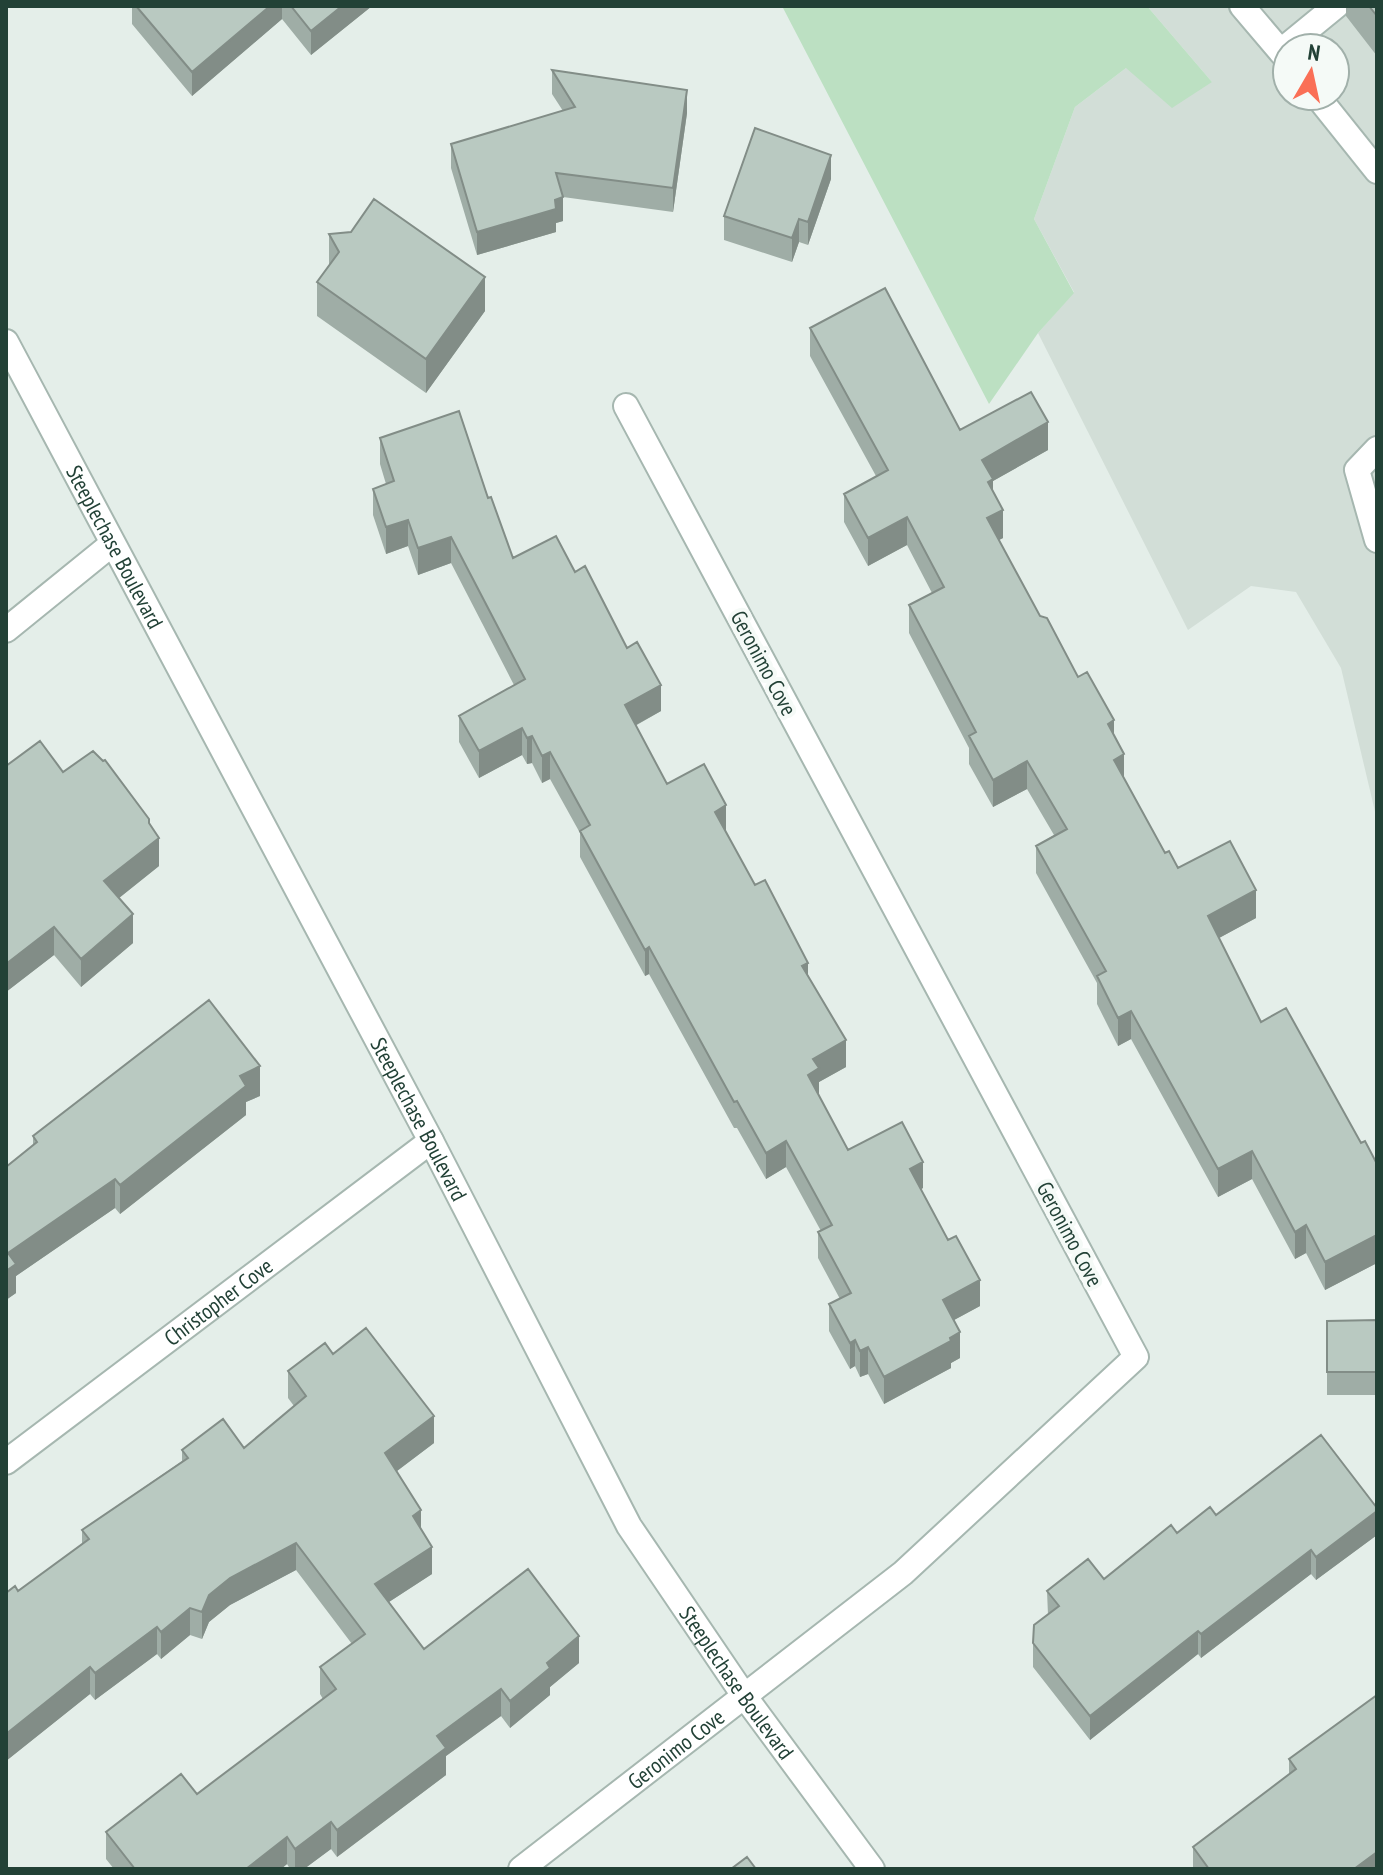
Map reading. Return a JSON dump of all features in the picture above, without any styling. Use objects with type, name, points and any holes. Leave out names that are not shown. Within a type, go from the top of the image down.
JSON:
[{"type":"street","points":[[1242,6],[1271,40]]},
{"type":"street","points":[[1308,32],[1336,6]]},
{"type":"street","points":[[1330,112],[1377,171]]},
{"type":"street","name":"Steeplechase Boulevard","points":[[6,342],[431,1141],[629,1526],[745,1697],[872,1869]]},
{"type":"street","name":"Geronimo Cove","points":[[521,1869],[903,1573],[1136,1357],[626,406]]},
{"type":"street","points":[[1377,449],[1357,470],[1377,540]]},
{"type":"street","points":[[6,630],[112,544]]},
{"type":"street","name":"Christopher Cove","points":[[6,1462],[431,1141]]},
{"type":"shaded area","points":[[1147,6],[1377,6],[1377,820],[1341,668],[1296,592],[1251,586],[1188,630],[1038,333],[1074,292],[1034,219],[1075,107],[1126,68],[1212,82]]},
{"type":"green space","points":[[782,6],[1147,6],[1212,82],[1172,108],[1126,68],[1075,107],[1034,219],[1074,293],[1038,333],[989,404]]},
{"type":"building","points":[[136,6],[270,6],[192,72]]},
{"type":"building","points":[[291,6],[342,6],[311,31]]},
{"type":"building","points":[[552,70],[687,90],[673,188],[556,173],[563,197],[555,200],[556,209],[477,232],[451,144],[575,107]]},
{"type":"building","points":[[755,128],[831,155],[808,222],[799,219],[792,238],[724,216]]},
{"type":"building","points":[[374,199],[485,277],[426,359],[317,282],[339,252],[329,234],[351,232]]},
{"type":"building","points":[[885,288],[960,430],[1031,392],[1048,422],[982,460],[993,479],[988,482],[1003,510],[987,518],[1040,616],[1047,618],[1078,677],[1087,672],[1114,720],[1108,724],[1124,754],[1114,760],[1165,853],[1169,851],[1178,868],[1230,841],[1256,890],[1208,916],[1261,1022],[1286,1008],[1361,1143],[1365,1141],[1377,1164],[1377,1235],[1325,1262],[1306,1225],[1295,1232],[1252,1151],[1218,1169],[1131,1011],[1118,1018],[1097,976],[1106,971],[1036,846],[1067,829],[1027,761],[993,780],[969,736],[976,732],[909,605],[944,587],[907,517],[868,538],[844,494],[888,470],[810,328]]},
{"type":"building","points":[[459,411],[488,498],[491,497],[513,558],[556,536],[575,572],[585,566],[627,648],[637,642],[661,685],[625,705],[667,784],[704,764],[726,805],[715,812],[755,885],[765,880],[808,963],[802,966],[846,1040],[813,1059],[819,1068],[808,1075],[848,1150],[902,1122],[923,1162],[910,1169],[948,1240],[956,1236],[980,1280],[943,1300],[960,1332],[950,1338],[951,1341],[884,1377],[868,1347],[860,1351],[855,1340],[850,1343],[829,1304],[851,1293],[818,1232],[832,1225],[786,1141],[766,1153],[737,1101],[734,1102],[649,947],[645,950],[580,831],[590,825],[550,752],[542,756],[532,736],[527,738],[522,728],[479,751],[459,716],[525,679],[451,537],[418,548],[408,520],[386,527],[373,489],[394,481],[380,438]]},
{"type":"building","points":[[40,741],[63,772],[93,751],[105,760],[149,819],[159,838],[104,881],[133,914],[81,959],[54,927],[6,964],[6,766]]},
{"type":"building","points":[[209,1000],[260,1066],[240,1076],[246,1086],[120,1185],[115,1179],[8,1253],[16,1264],[6,1271],[6,1167],[37,1142],[33,1136]]},
{"type":"building","points":[[1377,1320],[1377,1372],[1327,1372],[1327,1321]]},
{"type":"building","points":[[366,1328],[434,1416],[385,1453],[421,1510],[413,1516],[432,1547],[375,1584],[424,1649],[528,1569],[579,1636],[547,1663],[550,1668],[510,1701],[501,1689],[437,1736],[446,1748],[337,1830],[331,1822],[295,1849],[287,1837],[246,1869],[135,1869],[106,1832],[181,1774],[197,1794],[336,1689],[320,1667],[365,1634],[296,1543],[230,1578],[209,1595],[202,1612],[190,1608],[161,1632],[157,1627],[95,1673],[90,1667],[6,1734],[6,1593],[15,1586],[18,1591],[89,1539],[82,1530],[188,1458],[182,1450],[223,1419],[244,1448],[306,1396],[288,1371],[325,1343],[333,1354]]},
{"type":"building","points":[[1321,1435],[1377,1511],[1316,1557],[1311,1550],[1201,1634],[1198,1631],[1090,1716],[1033,1643],[1034,1625],[1059,1606],[1047,1591],[1088,1559],[1104,1579],[1171,1525],[1177,1533],[1210,1507],[1216,1515]]},
{"type":"building","points":[[1377,1695],[1377,1852],[1354,1869],[1209,1869],[1193,1847],[1296,1769],[1289,1759]]},
{"type":"building","points":[[747,1857],[756,1869],[731,1869]]}]
